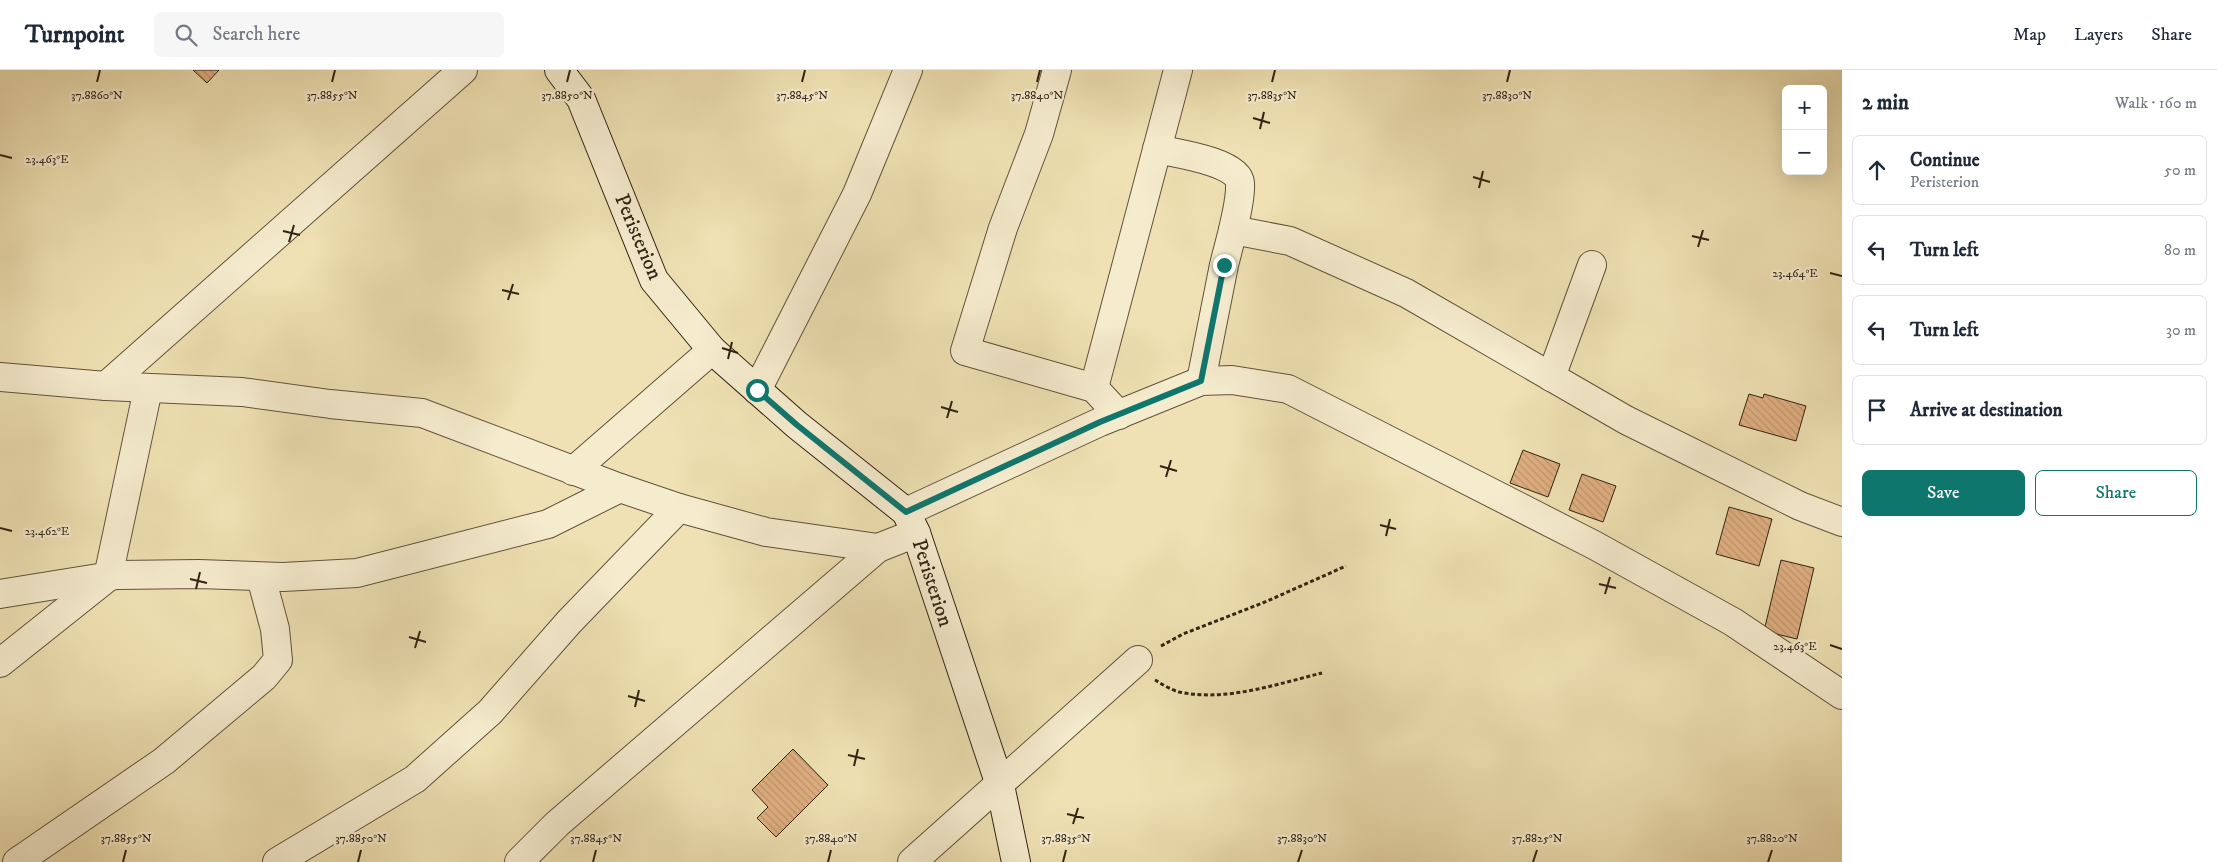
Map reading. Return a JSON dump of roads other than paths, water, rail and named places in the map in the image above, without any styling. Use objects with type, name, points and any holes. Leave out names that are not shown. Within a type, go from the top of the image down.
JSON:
[{"type":"street","points":[[106,386],[463,70]]},
{"type":"street","name":"Peristerion","points":[[558,70],[581,99],[654,280],[712,350],[911,522],[1000,785],[1016,862]]},
{"type":"street","points":[[757,390],[857,194],[908,70]]},
{"type":"street","points":[[1057,70],[1039,134],[1003,228],[965,351],[1094,388],[1119,416]]},
{"type":"street","points":[[1094,388],[1178,70]]},
{"type":"street","points":[[1157,149],[1209,161],[1228,168],[1236,174],[1240,182],[1233,230],[1224,265],[1201,381]]},
{"type":"street","points":[[1233,230],[1290,241],[1406,293],[1626,420],[1800,506],[1842,522]]},
{"type":"street","points":[[1551,377],[1592,265]]},
{"type":"street","points":[[573,471],[712,350]]},
{"type":"street","points":[[0,377],[148,389],[242,392],[422,414],[573,471],[680,508],[766,532],[878,548]]},
{"type":"street","points":[[519,862],[565,817],[878,548],[911,522],[1100,422],[1119,416],[1201,381],[1232,380],[1288,389],[1603,550],[1733,622],[1842,695]]},
{"type":"street","points":[[0,663],[108,577],[148,389]]},
{"type":"street","points":[[0,594],[108,577],[199,574],[261,577],[357,574],[548,524],[620,488]]},
{"type":"street","points":[[277,862],[315,854],[415,779],[490,712],[570,622],[680,508]]},
{"type":"street","points":[[17,862],[164,761],[264,677],[278,660],[274,629],[261,577]]},
{"type":"street","points":[[912,862],[1138,660]]}]
